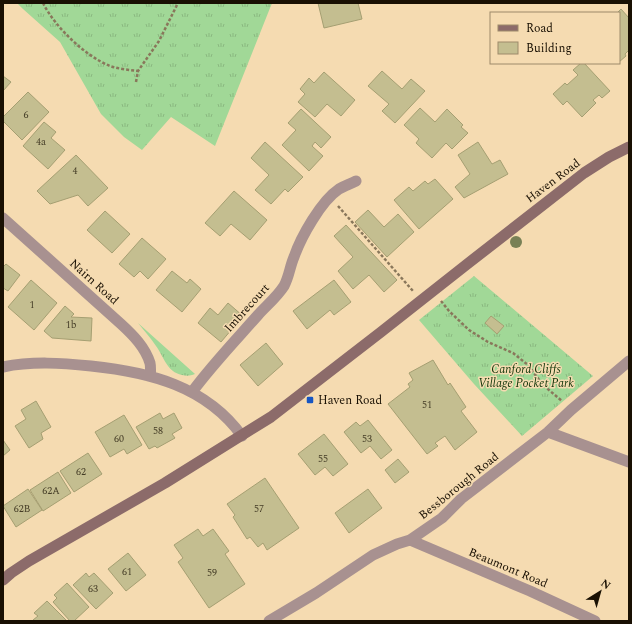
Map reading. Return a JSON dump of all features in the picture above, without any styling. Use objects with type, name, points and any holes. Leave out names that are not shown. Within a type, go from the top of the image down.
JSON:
[{"type":"main road","name":"Haven Road","points":[[3,580],[29,561],[165,483],[271,417],[422,301],[584,173],[608,157],[629,147]]},
{"type":"street","name":"Imbrecourt","points":[[192,392],[203,377],[285,284],[293,258],[302,238],[316,215],[330,197],[339,189],[356,181]]},
{"type":"street","name":"Nairn Road","points":[[3,218],[135,337],[144,349],[150,363],[151,376]]},
{"type":"street","name":"Bessborough Road","points":[[269,621],[316,593],[373,555],[410,540],[442,518],[460,499],[548,432],[571,410],[629,361]]},
{"type":"street","points":[[3,367],[46,363],[81,365],[115,368],[151,376],[192,392],[211,404],[226,416],[242,436]]},
{"type":"street","points":[[548,432],[629,462]]},
{"type":"street","name":"Beaumont Road","points":[[410,540],[530,591],[595,621]]},
{"type":"path","points":[[43,3],[60,28],[91,56],[111,66],[138,71]]},
{"type":"path","points":[[136,82],[138,71],[159,41],[178,3]]},
{"type":"path","points":[[330,197],[422,301]]},
{"type":"path","points":[[433,291],[449,311],[469,330],[488,342],[513,352],[528,365],[543,385],[571,410]]},
{"type":"green space","points":[[17,3],[272,3],[215,146],[171,117],[142,150],[124,137],[101,114],[60,42]]},
{"type":"green space","name":"Canford Cliffs Village Pocket Park","points":[[474,276],[593,376],[522,436],[474,384],[419,320]]},
{"type":"green space","points":[[138,323],[195,374],[184,375],[173,371],[166,364],[159,350]]},
{"type":"building","points":[[318,3],[358,3],[362,19],[324,28]]},
{"type":"building","points":[[621,9],[629,18],[629,50],[625,54],[626,56],[620,61],[620,12],[618,12]]},
{"type":"building","points":[[580,64],[585,64],[610,91],[602,98],[599,95],[593,100],[596,103],[582,117],[567,101],[563,105],[553,94],[565,83],[567,85],[578,75],[573,70]]},
{"type":"building","points":[[382,71],[402,89],[411,79],[425,91],[395,123],[382,111],[389,104],[368,86]]},
{"type":"building","points":[[324,72],[355,100],[341,116],[327,104],[315,117],[298,102],[305,94],[300,89],[309,78],[314,83]]},
{"type":"building","points":[[3,76],[11,82],[3,91]]},
{"type":"building","points":[[28,92],[49,112],[22,140],[3,121],[3,117]]},
{"type":"building","points":[[420,108],[435,122],[447,109],[463,125],[461,127],[468,133],[452,149],[446,143],[432,158],[416,143],[419,139],[404,125]]},
{"type":"building","points":[[301,109],[331,137],[321,148],[315,142],[312,146],[323,156],[309,171],[282,145],[296,130],[288,123]]},
{"type":"building","points":[[44,122],[56,132],[51,138],[65,150],[48,169],[23,146]]},
{"type":"building","points":[[265,142],[303,177],[288,192],[285,189],[271,204],[255,190],[269,175],[251,158]]},
{"type":"building","points":[[478,142],[492,164],[500,160],[508,174],[464,198],[455,187],[470,174],[458,155]]},
{"type":"building","points":[[76,155],[108,188],[88,206],[78,195],[50,204],[37,191]]},
{"type":"building","points":[[435,179],[453,199],[419,229],[394,200],[409,187],[413,191],[425,181],[428,184]]},
{"type":"building","points":[[234,191],[267,220],[250,240],[231,224],[220,236],[205,223]]},
{"type":"building","points":[[368,210],[384,227],[398,214],[414,232],[387,257],[355,222]]},
{"type":"building","points":[[105,211],[130,234],[112,253],[87,230]]},
{"type":"building","points":[[346,225],[397,280],[384,292],[369,275],[353,289],[338,271],[353,257],[334,236]]},
{"type":"building","points":[[142,238],[166,259],[148,279],[140,271],[134,277],[119,264]]},
{"type":"building","points":[[6,264],[20,275],[8,291],[3,288],[3,267]]},
{"type":"building","points":[[172,271],[187,283],[190,279],[201,289],[182,312],[156,290]]},
{"type":"building","points":[[31,280],[57,303],[34,330],[8,307]]},
{"type":"building","points":[[334,280],[351,302],[334,315],[330,310],[307,329],[293,311]]},
{"type":"building","points":[[228,303],[243,316],[221,342],[198,323],[210,308],[218,315]]},
{"type":"building","points":[[65,306],[74,314],[71,317],[92,318],[91,341],[52,338],[44,331]]},
{"type":"building","points":[[491,316],[504,326],[497,334],[485,323]]},
{"type":"building","points":[[266,343],[283,364],[258,386],[240,365]]},
{"type":"building","points":[[433,360],[448,385],[450,383],[466,407],[461,411],[477,432],[455,450],[445,436],[435,443],[438,446],[427,454],[388,404],[410,387],[408,384],[413,380],[409,373]]},
{"type":"building","points":[[36,401],[51,427],[41,433],[43,439],[29,448],[15,426],[26,419],[21,410]]},
{"type":"building","points":[[160,413],[163,419],[174,413],[182,428],[172,434],[175,438],[157,448],[155,446],[149,449],[136,427]]},
{"type":"building","points":[[124,415],[142,445],[127,454],[124,449],[110,457],[95,432]]},
{"type":"building","points":[[368,420],[392,450],[381,459],[370,446],[361,453],[344,432],[356,422],[360,426]]},
{"type":"building","points":[[324,434],[348,464],[333,476],[325,467],[315,475],[298,454]]},
{"type":"building","points":[[3,440],[10,450],[3,456]]},
{"type":"building","points":[[88,453],[102,474],[74,492],[60,471]]},
{"type":"building","points":[[398,459],[409,472],[395,483],[385,470]]},
{"type":"building","points":[[58,472],[71,493],[43,511],[30,490]]},
{"type":"building","points":[[265,478],[299,528],[267,550],[263,543],[258,547],[250,537],[247,539],[233,517],[235,515],[227,504]]},
{"type":"building","points":[[28,489],[42,510],[16,527],[3,506]]},
{"type":"building","points":[[368,489],[382,508],[349,533],[335,513]]},
{"type":"building","points":[[198,529],[203,536],[213,529],[229,551],[225,554],[245,584],[209,608],[178,562],[183,558],[174,545]]},
{"type":"building","points":[[128,553],[146,575],[126,591],[108,569]]},
{"type":"building","points":[[86,573],[89,577],[94,573],[113,593],[96,609],[73,585]]},
{"type":"building","points":[[67,583],[89,607],[74,621],[70,621],[53,602],[57,598],[54,595]]},
{"type":"building","points":[[47,601],[67,621],[33,620],[38,616],[34,613]]},
{"type":"place","name":"Haven Road","points":[[310,400]]}]
